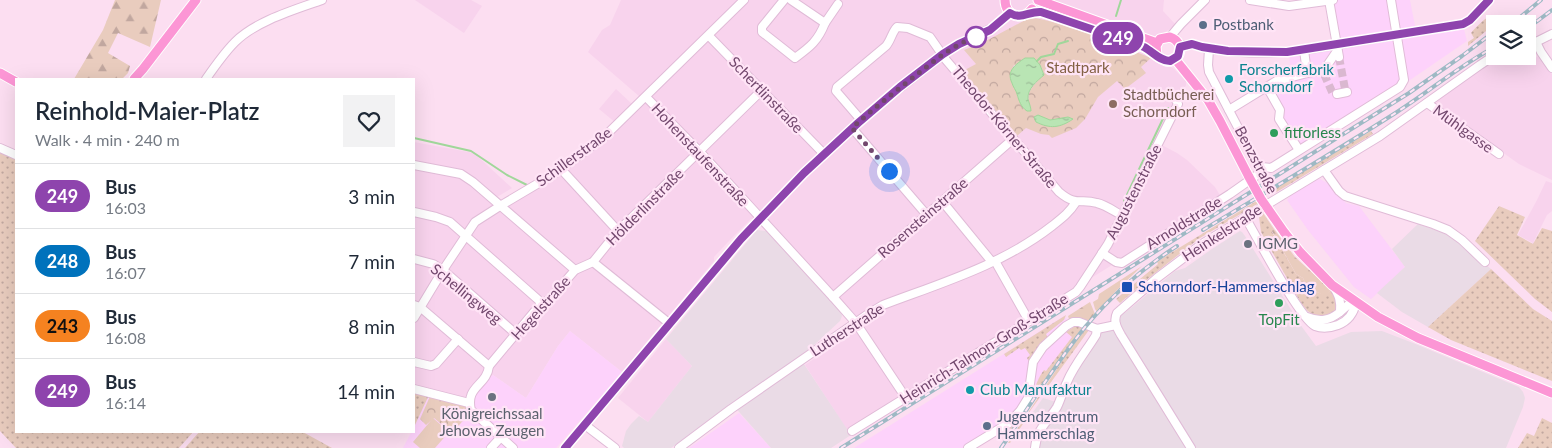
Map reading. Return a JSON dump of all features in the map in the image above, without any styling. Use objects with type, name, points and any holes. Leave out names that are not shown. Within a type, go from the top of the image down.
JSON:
[{"type":"main road","points":[[135,78],[196,0]]},
{"type":"main road","points":[[1005,0],[1005,5],[1010,13],[1022,16],[1029,12],[1033,6],[1033,0]]},
{"type":"main road","points":[[1038,0],[1157,43]]},
{"type":"main road","points":[[1029,12],[1049,14],[1144,47],[1165,61],[1175,59],[1180,52],[1180,47],[1176,40],[1170,37],[1160,39],[1157,43],[1157,55]]},
{"type":"main road","name":"Benzstraße","points":[[1175,59],[1208,100],[1261,199],[1300,252],[1332,285],[1386,321],[1418,338],[1552,393]]},
{"type":"main road","points":[[0,73],[15,81]]},
{"type":"main road","name":"Benzstraße","points":[[1319,270],[1379,313],[1435,344]]},
{"type":"street","points":[[207,78],[236,42],[250,30],[322,0]]},
{"type":"street","name":"Schillerstraße","points":[[417,306],[475,222],[561,169],[604,137],[646,98],[744,0]]},
{"type":"street","points":[[784,0],[762,27],[762,32],[795,58],[809,48],[820,36],[825,23],[838,4]]},
{"type":"street","points":[[791,0],[825,23]]},
{"type":"street","points":[[1170,37],[1205,0]]},
{"type":"street","points":[[1250,0],[1289,6],[1333,0]]},
{"type":"street","points":[[1229,110],[1278,80],[1307,73],[1324,72],[1338,51],[1329,0]]},
{"type":"street","name":"Arnoldstraße","points":[[1102,253],[1116,262],[1122,263],[1230,194],[1257,175],[1262,167],[1271,168],[1400,87],[1404,80],[1391,0]]},
{"type":"street","points":[[1180,47],[1192,44],[1209,49],[1269,52],[1338,51],[1396,34],[1467,23],[1489,0]]},
{"type":"street","points":[[565,448],[760,218],[824,154],[861,120],[943,54],[959,44],[990,30],[1010,13]]},
{"type":"street","name":"Theodor-Körner-Straße","points":[[861,120],[836,91],[837,86],[886,46],[897,26],[908,28],[930,37],[1059,192],[1066,198],[1076,202],[1097,202],[1123,216]]},
{"type":"street","points":[[1552,34],[1536,42],[1552,68]]},
{"type":"street","name":"Schertlinstraße","points":[[708,36],[824,154]]},
{"type":"street","points":[[1209,49],[1209,72],[1256,162],[1262,167]]},
{"type":"street","points":[[1304,50],[1307,73]]},
{"type":"street","name":"Heinkelstraße","points":[[1116,325],[1115,316],[1117,313],[1136,295],[1202,244],[1380,136],[1486,61]]},
{"type":"street","points":[[1267,86],[1280,110],[1279,119],[1298,150]]},
{"type":"street","name":"Hölderlinstraße","points":[[593,262],[618,231],[762,90]]},
{"type":"street","points":[[1337,94],[1348,92]]},
{"type":"street","name":"Hohenstaufenstraße","points":[[646,98],[700,152],[856,323],[906,398]]},
{"type":"street","name":"Augustenstraße","points":[[1102,253],[1123,216],[1177,101]]},
{"type":"street","name":"Mühlgasse","points":[[1427,103],[1499,154]]},
{"type":"street","points":[[852,128],[926,214]]},
{"type":"street","name":"Rosensteinstraße","points":[[833,297],[1013,139]]},
{"type":"street","points":[[0,148],[15,155]]},
{"type":"street","points":[[415,165],[461,174],[473,182],[575,270]]},
{"type":"street","points":[[561,169],[618,231]]},
{"type":"street","points":[[1324,170],[1339,191],[1345,196],[1448,230],[1462,240],[1485,262]]},
{"type":"street","points":[[942,200],[994,262],[1029,320]]},
{"type":"street","name":"Lutherstraße","points":[[679,448],[731,409],[868,314],[883,305],[994,262],[1020,249],[1070,212],[1076,202]]},
{"type":"street","points":[[415,212],[450,222],[543,304]]},
{"type":"street","points":[[1245,217],[1298,309],[1304,316],[1314,326],[1323,328],[1341,324],[1354,311],[1356,302],[1348,304],[1328,320],[1317,320],[1304,316]]},
{"type":"street","name":"Heinrich-Talmon-Groß-Straße","points":[[852,431],[1076,292],[1102,253]]},
{"type":"street","name":"Schellingweg","points":[[415,259],[433,264],[443,270],[516,334]]},
{"type":"street","points":[[593,262],[670,324]]},
{"type":"street","name":"Hegelstraße","points":[[469,404],[471,394],[488,373],[489,366],[516,334],[575,270],[593,262]]},
{"type":"street","points":[[1332,285],[1339,295],[1340,312]]},
{"type":"street","points":[[417,306],[489,366]]},
{"type":"street","points":[[968,448],[1003,427],[1020,411],[1028,398],[1033,362],[1043,347],[1056,334],[1072,322],[1079,322],[1098,329],[1116,325],[1191,448]]},
{"type":"street","points":[[1035,448],[1040,430],[1050,418],[1058,404],[1067,380],[1098,329]]},
{"type":"street","points":[[415,362],[431,366],[436,364],[458,340]]},
{"type":"street","points":[[415,389],[469,404],[475,415],[513,448]]},
{"type":"street","points":[[585,425],[615,448]]},
{"type":"street","points":[[491,448],[500,437]]},
{"type":"shaded area","points":[[415,0],[471,0],[482,6],[464,33]]},
{"type":"shaded area","points":[[621,0],[1164,0],[1163,11],[1176,25],[1162,34],[1152,45],[1168,65],[1186,81],[1186,85],[1156,142],[1187,160],[1215,187],[1221,197],[907,393],[861,325],[764,219],[751,219],[714,257],[714,261],[622,372],[570,331],[558,346],[526,398],[493,375],[463,399],[415,390],[415,142],[474,153],[512,188],[497,197],[502,202],[561,167],[616,123],[599,109],[616,89],[632,104],[640,97],[588,52],[602,30],[610,25]]},
{"type":"shaded area","points":[[1329,0],[1410,0],[1417,36],[1464,29],[1467,41],[1300,153],[1263,90],[1273,78],[1291,75],[1289,54],[1338,45]]},
{"type":"shaded area","points":[[1538,56],[1552,74],[1552,180],[1519,164],[1437,106],[1439,98],[1488,65],[1536,65],[1536,57]]},
{"type":"shaded area","points":[[1320,179],[1327,183],[1346,203],[1359,206],[1405,267],[1371,299],[1354,287],[1308,230],[1287,200],[1292,194]]},
{"type":"shaded area","points":[[1546,181],[1552,183],[1552,211],[1547,215],[1533,243],[1518,235]]},
{"type":"shaded area","points":[[1418,224],[1450,235],[1491,269],[1428,327],[1402,312],[1377,293],[1405,267],[1392,249]]},
{"type":"shaded area","points":[[757,230],[766,231],[841,310],[842,316],[840,321],[800,358],[851,435],[831,448],[771,448],[732,404],[671,448],[624,448],[622,446],[626,431],[631,424],[639,416],[648,422],[692,366],[666,339]]},
{"type":"shaded area","points":[[1240,231],[1316,346],[1351,332],[1382,331],[1519,387],[1525,398],[1506,448],[1039,448],[1045,429],[1032,421],[1033,412],[1043,398],[1056,402],[1091,339],[1175,271],[1185,268]]},
{"type":"shaded area","points":[[1064,316],[1078,333],[1023,411],[967,448],[854,448]]},
{"type":"shaded area","points":[[570,331],[622,372],[556,448],[403,448],[411,433],[415,433],[415,425],[429,395],[463,399],[493,375],[526,398],[558,346]]},
{"type":"shaded area","points":[[853,332],[859,334],[900,396],[900,399],[848,431],[805,365]]},
{"type":"shaded area","points":[[666,339],[692,366],[648,422],[618,398]]},
{"type":"shaded area","points":[[739,413],[771,448],[689,448]]},
{"type":"green space","points":[[115,0],[161,0],[150,47],[118,33],[108,53],[130,66],[128,73],[123,78],[75,78],[103,30]]},
{"type":"green space","name":"Stadtpark","points":[[1029,18],[1053,22],[1092,34],[1151,58],[1141,67],[1146,73],[1125,89],[1117,81],[1098,97],[1085,119],[1076,128],[1052,138],[1049,135],[1026,128],[1017,136],[961,72],[976,64],[964,50],[984,42]],"holes":[[[1014,65],[1040,65],[1044,74],[1029,93],[1031,109],[1018,98],[1011,79],[1012,71]]]},
{"type":"green space","points":[[1486,18],[1486,31],[1468,46],[1468,42],[1474,38],[1471,33]]},
{"type":"green space","points":[[1371,131],[1373,134],[1270,196],[1268,193]]},
{"type":"green space","points":[[0,150],[15,157],[15,433],[192,433],[179,448],[16,448],[0,431]]},
{"type":"green space","points":[[1258,200],[1259,203],[1200,238],[1120,303],[1116,299],[1158,264],[1157,262]]},
{"type":"green space","points":[[1499,206],[1525,217],[1517,235],[1533,244],[1542,228],[1552,231],[1552,312],[1535,299],[1475,241]]},
{"type":"green space","points":[[1263,213],[1274,229],[1272,232],[1296,274],[1303,278],[1309,292],[1325,295],[1331,290],[1337,303],[1336,309],[1329,316],[1316,316],[1301,303],[1261,232],[1259,217]]},
{"type":"green space","points":[[1274,229],[1295,257],[1331,290],[1325,296],[1317,292],[1309,292],[1303,278],[1296,274],[1272,231]]},
{"type":"green space","points":[[1142,266],[1097,312],[1093,302],[1098,299],[1099,294]]},
{"type":"green space","points":[[1491,269],[1533,309],[1552,321],[1552,381],[1451,340],[1428,327]]},
{"type":"green space","points":[[1090,302],[1095,314],[1088,322],[1079,319],[1069,319],[1068,316]]},
{"type":"green space","points":[[1066,315],[1064,320],[1046,334],[1048,338],[1041,343],[1029,362],[1027,358],[1030,355],[1025,348],[1021,350],[1019,348],[1006,357],[1004,354]]},
{"type":"green space","points":[[1075,326],[1083,327],[1011,431],[1010,427],[1026,407],[1042,373],[1044,370],[1046,371],[1072,337],[1066,332]]},
{"type":"green space","points":[[1086,329],[1089,330],[1030,411],[1029,423],[1023,424],[1010,443],[1008,443],[1070,349]]},
{"type":"green space","points":[[415,390],[429,395],[415,425]]},
{"type":"green space","points":[[431,394],[466,406],[469,414],[452,433],[434,418],[426,425],[420,419]]},
{"type":"green space","points":[[433,418],[449,432],[435,448],[420,448],[413,442]]},
{"type":"green space","points":[[1542,418],[1552,423],[1552,448],[1518,448],[1527,433],[1534,436]]},
{"type":"green space","points":[[198,433],[305,433],[332,448],[185,448]]},
{"type":"water","points":[[1025,58],[1034,58],[1040,65],[1044,75],[1029,92],[1028,99],[1031,111],[1027,111],[1022,106],[1010,79],[1013,68]]},
{"type":"water","points":[[1038,115],[1050,120],[1068,117],[1073,119],[1059,126],[1046,126],[1036,122],[1034,117]]},
{"type":"waterway","points":[[1116,16],[1121,0]]},
{"type":"waterway","points":[[1037,61],[1041,57],[1054,54],[1058,44],[1068,41]]},
{"type":"waterway","points":[[1124,201],[1168,108]]},
{"type":"waterway","points":[[415,138],[471,151],[507,175],[527,185]]},
{"type":"tunnel","points":[[1339,57],[1345,89]]},
{"type":"tunnel","points":[[1324,74],[1333,94],[1337,94]]},
{"type":"railway","points":[[1523,15],[1541,0]]},
{"type":"railway","points":[[1536,22],[1552,10]]},
{"type":"railway","points":[[841,448],[1409,93],[1486,38]]},
{"type":"railway","points":[[1203,230],[1373,127],[1486,52]]},
{"type":"railway","points":[[1001,448],[1053,370],[1086,326],[1128,283],[1177,246]]},
{"type":"bus line","name":"249","points":[[565,448],[741,239],[804,173],[900,87],[943,54],[959,44],[990,30],[1010,13],[1022,16],[1029,12],[1041,12],[1144,47],[1160,59],[1170,61],[1178,56],[1180,47],[1185,44],[1228,51],[1287,52],[1463,24],[1467,23],[1489,0]]},
{"type":"place","name":"Postbank","points":[[1203,25]]},
{"type":"place","name":"Forscherfabrik Schorndorf","points":[[1229,79]]},
{"type":"place","name":"Stadtbücherei Schorndorf","points":[[1113,104]]},
{"type":"place","name":"fitforless","points":[[1274,133]]},
{"type":"place","name":"IGMG","points":[[1248,244]]},
{"type":"place","name":"Schorndorf-Hammerschlag","points":[[1127,287]]},
{"type":"place","name":"TopFit","points":[[1279,303]]},
{"type":"place","name":"Club Manufaktur","points":[[970,390]]},
{"type":"place","name":"Königreichssaal Jehovas Zeugen","points":[[492,397]]},
{"type":"place","name":"Jugendzentrum Hammerschlag","points":[[987,426]]},
{"type":"route","points":[[889,171],[852,128],[900,87],[943,54],[959,44],[976,37]]}]
